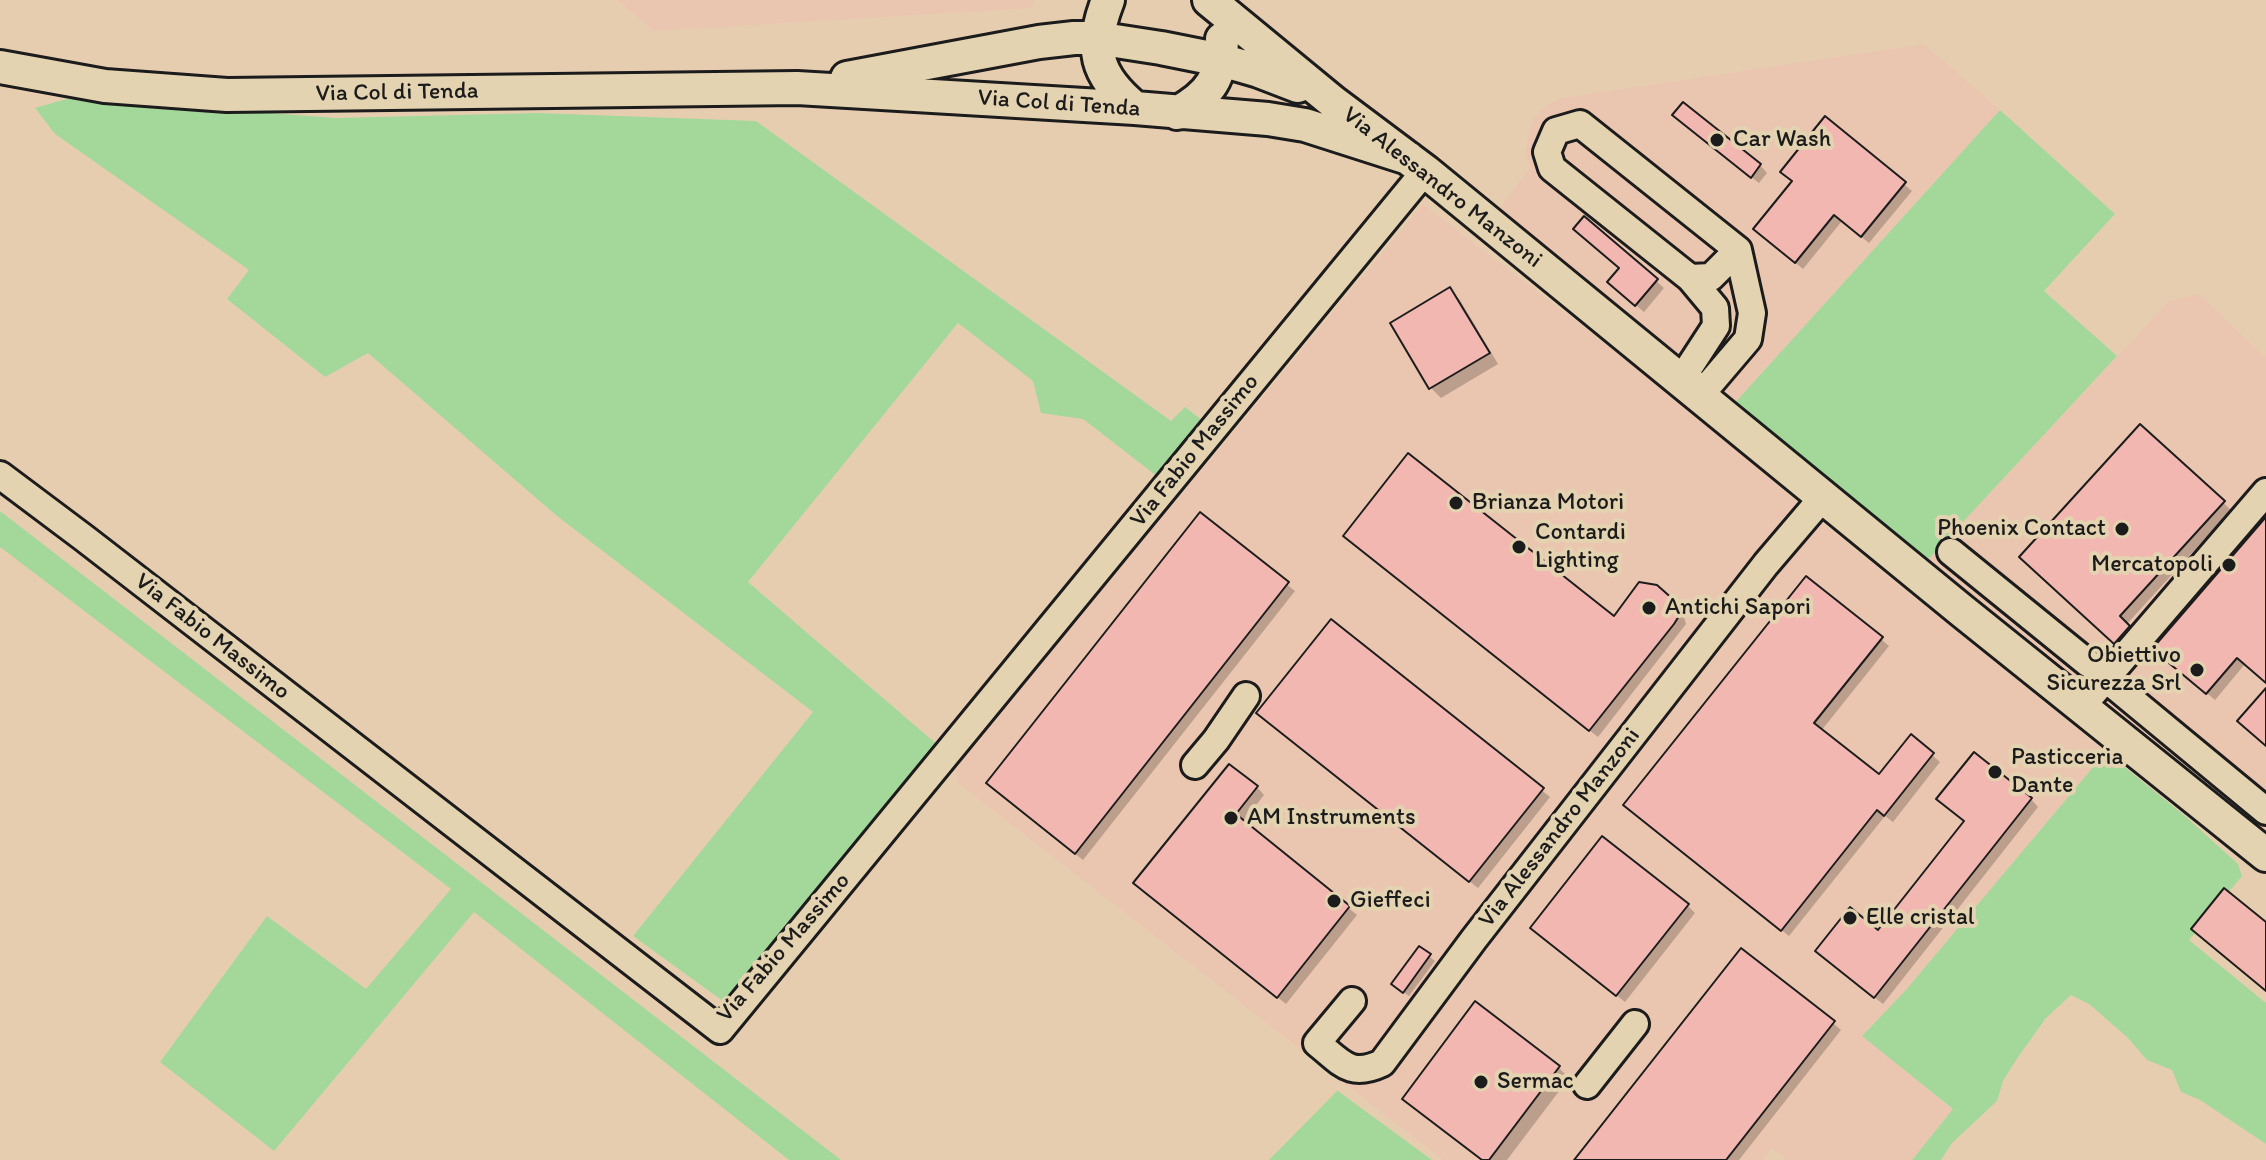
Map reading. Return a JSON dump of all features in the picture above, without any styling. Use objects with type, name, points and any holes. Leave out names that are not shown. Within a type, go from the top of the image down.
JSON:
[{"type":"main road","points":[[1108,0],[1096,38],[1098,57],[1107,80],[1135,108]]},
{"type":"main road","points":[[1177,113],[1197,102],[1211,87],[1221,60],[1222,39],[1215,20],[1201,0]]},
{"type":"main road","name":"Via Alessandro Manzoni","points":[[1209,0],[1333,102],[1417,165],[1961,610],[2264,849]]},
{"type":"main road","name":"Via Col di Tenda","points":[[797,88],[1039,42],[1096,38],[1221,60],[1290,82],[1333,102]]},
{"type":"main road","name":"Via Col di Tenda","points":[[0,67],[105,86],[227,95],[797,88],[1135,108],[1305,125],[1417,165]]},
{"type":"street","points":[[1580,124],[1738,250],[1752,313],[1748,339],[1708,386],[1689,386],[1688,369],[1716,326],[1715,308],[1690,278],[1552,168],[1547,152],[1556,131],[1580,124]]},
{"type":"street","name":"Via Fabio Massimo","points":[[0,475],[720,1030],[1417,165]]},
{"type":"street","points":[[1690,278],[1711,277],[1738,250]]},
{"type":"street","points":[[2082,706],[2097,671],[2266,492]]},
{"type":"street","name":"Via Alessandro Manzoni","points":[[1352,1001],[1317,1043],[1348,1068],[1365,1071],[1382,1063],[1483,926],[1766,564],[1824,496]]},
{"type":"street","points":[[1951,552],[2266,811]]},
{"type":"street","points":[[1961,610],[1985,580]]},
{"type":"street","points":[[1195,765],[1246,696]]},
{"type":"street","points":[[1587,1085],[1635,1024]]},
{"type":"shaded area","points":[[617,0],[1035,0],[1031,8],[654,31]]},
{"type":"shaded area","points":[[1924,44],[2000,110],[1732,406],[1498,210],[1530,168],[1525,151],[1532,120],[1546,105],[1562,98]]},
{"type":"shaded area","points":[[1423,204],[1701,417],[1810,513],[2106,752],[1905,991],[1862,1035],[1953,1110],[1912,1160],[1787,1160],[1772,1148],[1762,1160],[1443,1160],[958,783],[955,766]]},
{"type":"shaded area","points":[[2199,294],[2266,358],[2266,849],[1923,565],[2169,301]]},
{"type":"green space","points":[[70,98],[336,118],[538,113],[756,121],[1171,421],[1185,407],[1207,424],[1158,477],[1083,419],[1041,413],[1033,381],[958,323],[748,582],[940,747],[727,1004],[633,936],[813,712],[557,516],[368,353],[325,377],[227,299],[249,270],[55,134],[35,108]]},
{"type":"green space","points":[[2000,110],[2115,214],[2044,291],[2117,356],[1923,565],[1732,406]]},
{"type":"green space","points":[[0,511],[841,1160],[789,1160],[474,912],[274,1151],[160,1062],[267,916],[366,989],[451,889],[0,547]]},
{"type":"green space","points":[[2106,752],[2238,864],[2242,876],[2189,940],[2266,1003],[2266,1144],[2200,1100],[2181,1092],[2172,1070],[2147,1060],[2127,1037],[2089,1004],[2071,995],[2046,1018],[2018,1057],[2003,1081],[1997,1101],[1952,1143],[1941,1160],[1912,1160],[1953,1109],[1862,1036],[1905,991]]},
{"type":"green space","points":[[1338,1091],[1432,1160],[1269,1160]]},
{"type":"building","name":"Car Wash","points":[[1683,102],[1761,164],[1751,178],[1672,115]]},
{"type":"building","points":[[1825,116],[1906,182],[1861,237],[1834,215],[1795,263],[1753,229],[1792,181],[1780,172]]},
{"type":"building","points":[[1584,216],[1658,279],[1635,306],[1607,282],[1619,268],[1573,229]]},
{"type":"building","points":[[1450,287],[1490,353],[1429,389],[1390,323]]},
{"type":"building","name":"Phoenix Contact","points":[[2140,424],[2225,501],[2120,616],[2130,626],[2114,644],[2019,557]]},
{"type":"building","points":[[1408,453],[1614,616],[1639,582],[1657,585],[1675,601],[1679,616],[1674,624],[1589,731],[1343,536]]},
{"type":"building","points":[[1200,512],[1289,582],[1075,854],[986,783]]},
{"type":"building","points":[[2266,517],[2266,683],[2237,658],[2206,694],[2152,649]]},
{"type":"building","points":[[1806,576],[1883,637],[1814,723],[1879,774],[1911,734],[1934,753],[1884,816],[1877,810],[1781,931],[1623,805]]},
{"type":"building","points":[[1331,619],[1544,788],[1469,882],[1256,713]]},
{"type":"building","points":[[2266,688],[2266,746],[2237,721]]},
{"type":"building","points":[[1974,752],[2032,798],[1874,998],[1815,951],[1850,907],[1878,930],[1964,821],[1936,799]]},
{"type":"building","points":[[1229,764],[1258,786],[1236,814],[1350,906],[1277,998],[1133,883]]},
{"type":"building","points":[[1602,836],[1689,904],[1616,996],[1530,928]]},
{"type":"building","points":[[2224,888],[2266,922],[2266,991],[2191,929]]},
{"type":"building","points":[[1419,946],[1431,954],[1403,993],[1391,984]]},
{"type":"building","points":[[1741,948],[1835,1021],[1726,1160],[1574,1160]]},
{"type":"building","name":"Sermac","points":[[1475,1001],[1560,1066],[1489,1160],[1482,1160],[1402,1099]]},
{"type":"place","name":"Car Wash","points":[[1717,140]]},
{"type":"place","name":"Brianza Motori","points":[[1456,503]]},
{"type":"place","name":"Phoenix Contact","points":[[2122,529]]},
{"type":"place","name":"Contardi Lighting","points":[[1519,547]]},
{"type":"place","name":"Mercatopoli","points":[[2229,565]]},
{"type":"place","name":"Antichi Sapori","points":[[1649,608]]},
{"type":"place","name":"Obiettivo Sicurezza Srl","points":[[2197,670]]},
{"type":"place","name":"Pasticceria Dante","points":[[1995,772]]},
{"type":"place","name":"AM Instruments","points":[[1231,818]]},
{"type":"place","name":"Gieffeci","points":[[1334,901]]},
{"type":"place","name":"Elle cristal","points":[[1850,918]]},
{"type":"place","name":"Sermac","points":[[1481,1082]]}]
